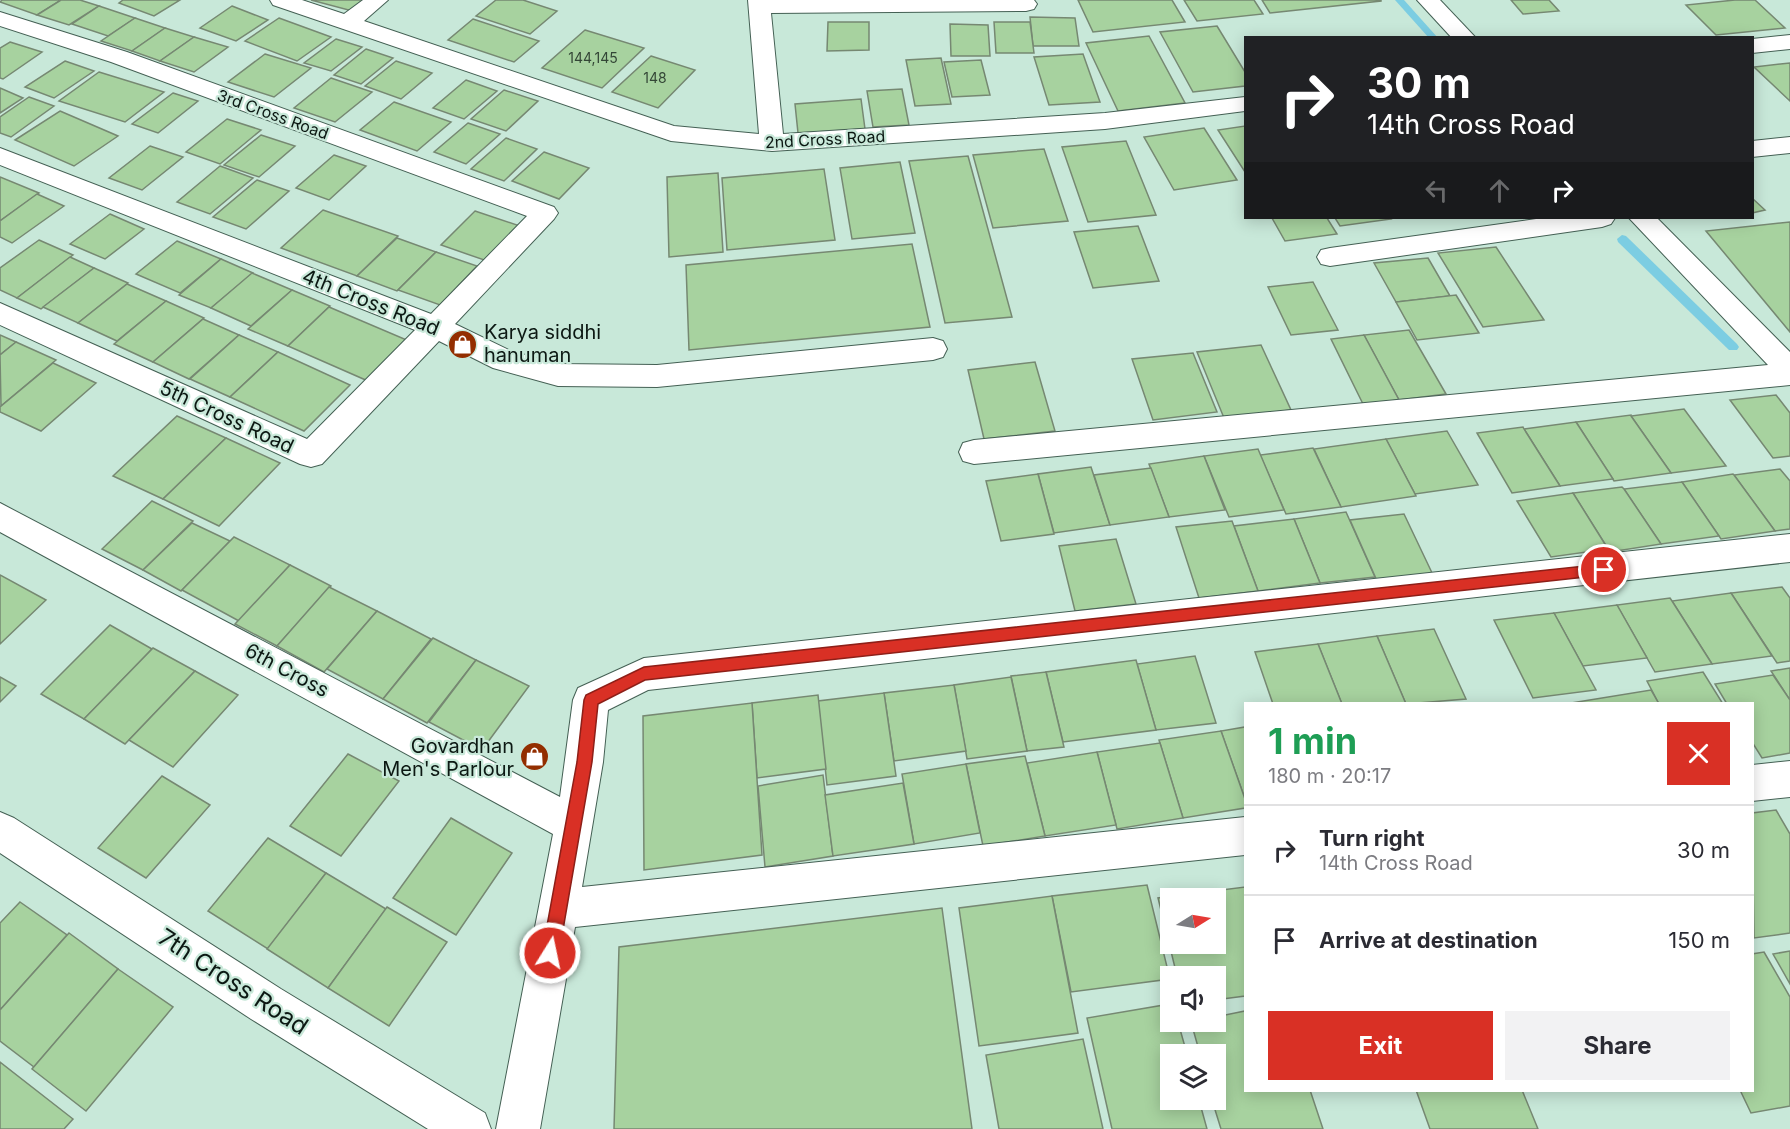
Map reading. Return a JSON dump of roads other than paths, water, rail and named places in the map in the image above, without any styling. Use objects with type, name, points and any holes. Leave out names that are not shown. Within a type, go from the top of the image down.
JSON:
[{"type":"street","name":"2nd Cross Road","points":[[281,0],[671,133],[772,144],[1105,121],[1244,104]]},
{"type":"street","points":[[347,23],[377,0]]},
{"type":"street","points":[[1428,0],[1463,36]]},
{"type":"street","points":[[772,144],[760,3],[1026,4]]},
{"type":"street","name":"3rd Cross Road","points":[[0,19],[119,57],[545,213]]},
{"type":"street","points":[[1754,46],[1790,42]]},
{"type":"street","points":[[1754,149],[1790,145]]},
{"type":"street","name":"4th Cross Road","points":[[0,156],[434,326],[503,360],[558,375],[657,376],[933,349]]},
{"type":"street","name":"5th Cross Road","points":[[0,313],[311,455],[545,213]]},
{"type":"street","points":[[1330,257],[1595,219]]},
{"type":"street","points":[[1643,219],[1790,372]]},
{"type":"street","points":[[974,452],[1758,377],[1790,372]]},
{"type":"street","name":"6th Cross","points":[[0,516],[573,824]]},
{"type":"street","points":[[518,1129],[585,762],[591,700],[644,674],[1242,611],[1790,548]]},
{"type":"street","points":[[1754,783],[1790,779]]},
{"type":"street","name":"7th Cross Road","points":[[0,831],[266,1004],[469,1129]]},
{"type":"street","points":[[558,909],[1244,836]]},
{"type":"waterway","points":[[1399,0],[1432,36]]},
{"type":"waterway","points":[[1622,239],[1733,347]]},
{"type":"place","name":"Karya siddhi hanuman","points":[[463,344]]},
{"type":"place","name":"Govardhan Men's Parlour","points":[[535,757]]}]
